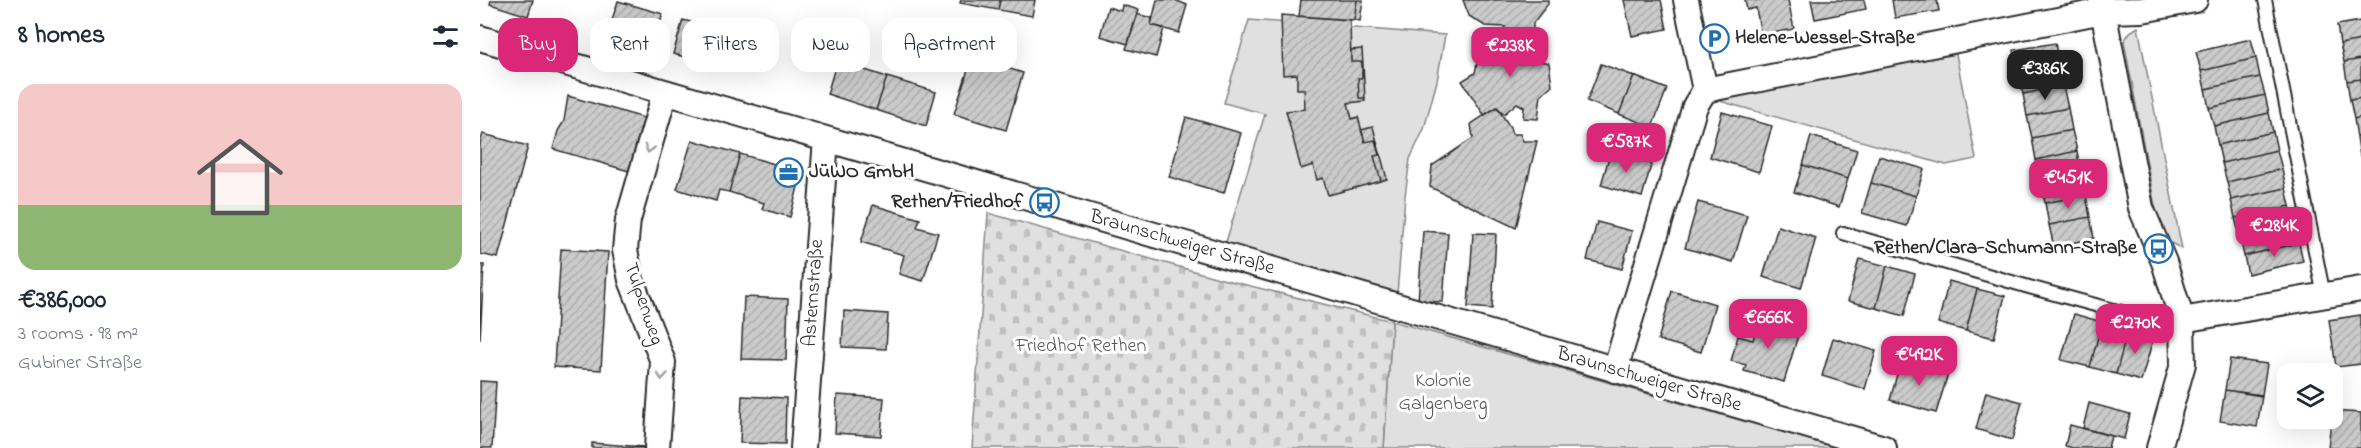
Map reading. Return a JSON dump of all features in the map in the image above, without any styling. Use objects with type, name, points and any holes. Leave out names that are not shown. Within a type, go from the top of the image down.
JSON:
[{"type":"street","points":[[1615,370],[1695,106],[1705,90],[1686,0]]},
{"type":"street","points":[[1705,90],[2102,5],[2142,10],[2195,0]]},
{"type":"street","points":[[2102,5],[2141,208],[2164,262],[2182,320],[2183,364],[2159,448]]},
{"type":"street","name":"Braunschweiger Straße","points":[[480,38],[1884,448]]},
{"type":"street","name":"Tulpenweg","points":[[657,448],[663,362],[631,280],[625,250],[628,220],[665,93]]},
{"type":"street","name":"Asternstraße","points":[[803,448],[825,139]]},
{"type":"street","points":[[2182,320],[2361,289]]},
{"type":"lane","points":[[2265,0],[2324,296]]},
{"type":"lane","points":[[1843,233],[2165,324],[2182,320]]},
{"type":"green space","points":[[1249,20],[1445,35],[1437,81],[1424,129],[1410,159],[1396,306],[1222,255],[1265,114],[1224,103]]},
{"type":"green space","points":[[2138,27],[2182,249],[2169,242],[2157,217],[2124,41],[2130,32]]},
{"type":"green space","points":[[1956,54],[1976,159],[1946,165],[1709,98]]},
{"type":"green space","name":"Friedhof Rethen","points":[[988,213],[1222,279],[1392,321],[1384,448],[972,448]]},
{"type":"green space","name":"Kolonie Galgenberg","points":[[1392,321],[1838,448],[1384,448]]},
{"type":"building","points":[[491,0],[533,0],[528,16],[490,4]]},
{"type":"building","points":[[961,0],[1000,0],[998,10],[960,3]]},
{"type":"building","points":[[1000,0],[1035,0],[1032,16],[998,10]]},
{"type":"building","points":[[1157,0],[1175,0],[1187,5],[1179,33],[1151,25]]},
{"type":"building","points":[[1301,0],[1357,0],[1354,20],[1299,16]]},
{"type":"building","points":[[1357,0],[1363,0],[1360,21],[1354,20]]},
{"type":"building","points":[[1463,0],[1548,0],[1548,4],[1533,23],[1533,38],[1504,36],[1505,27],[1485,26],[1469,16]]},
{"type":"building","points":[[1624,0],[1661,0],[1667,29],[1632,36]]},
{"type":"building","points":[[1745,0],[1788,0],[1794,29],[1761,35],[1756,8],[1747,10]]},
{"type":"building","points":[[1811,0],[1864,0],[1866,9],[1815,19]]},
{"type":"building","points":[[1892,0],[1937,0],[1939,11],[1895,18]]},
{"type":"building","points":[[618,1],[663,14],[662,18],[613,18]]},
{"type":"building","points":[[1122,5],[1139,10],[1128,44],[1100,36],[1108,7],[1121,11]]},
{"type":"building","points":[[1137,14],[1152,18],[1151,25],[1164,28],[1156,57],[1126,49]]},
{"type":"building","points":[[1281,15],[1350,20],[1351,62],[1362,62],[1362,78],[1358,78],[1359,98],[1364,98],[1365,101],[1348,103],[1352,119],[1358,117],[1365,142],[1375,140],[1379,155],[1374,156],[1381,181],[1328,195],[1323,178],[1317,180],[1313,165],[1301,169],[1286,111],[1305,109],[1304,89],[1297,89],[1297,74],[1283,75]]},
{"type":"building","points":[[2361,21],[2361,40],[2340,44],[2337,25]]},
{"type":"building","points":[[682,23],[682,56],[673,54]]},
{"type":"building","points":[[1504,36],[1533,38],[1532,48],[1537,60],[1549,63],[1552,85],[1541,95],[1538,119],[1523,118],[1524,107],[1517,103],[1504,114],[1497,107],[1484,115],[1462,81],[1475,73],[1478,58],[1504,44]]},
{"type":"building","points":[[2251,39],[2256,58],[2201,71],[2196,52]]},
{"type":"building","points":[[2361,40],[2361,59],[2344,62],[2340,44]]},
{"type":"building","points":[[2055,43],[2059,64],[2018,73],[2014,50]]},
{"type":"building","points":[[1362,49],[1365,98],[1359,98],[1358,78],[1362,78],[1362,62],[1351,62],[1351,50]]},
{"type":"building","points":[[2256,58],[2260,77],[2205,89],[2201,71]]},
{"type":"building","points":[[2361,59],[2361,79],[2347,81],[2344,62]]},
{"type":"building","points":[[1601,64],[1634,76],[1619,114],[1587,101]]},
{"type":"building","points":[[2059,64],[2063,86],[2023,94],[2018,73]]},
{"type":"building","points":[[834,72],[870,72],[887,77],[876,110],[827,94]]},
{"type":"building","points":[[967,72],[1023,73],[1006,130],[954,114]]},
{"type":"building","points":[[1634,76],[1667,89],[1652,127],[1619,114]]},
{"type":"building","points":[[887,77],[936,92],[926,126],[876,110]]},
{"type":"building","points":[[2260,77],[2265,95],[2209,108],[2205,89]]},
{"type":"building","points":[[2361,79],[2361,98],[2350,100],[2347,81]]},
{"type":"building","points":[[2063,86],[2068,108],[2027,116],[2023,94]]},
{"type":"building","points":[[2265,95],[2269,113],[2214,126],[2209,108]]},
{"type":"building","points":[[568,96],[644,118],[629,171],[553,149],[558,131],[564,121]]},
{"type":"building","points":[[2361,98],[2361,117],[2354,119],[2350,100]]},
{"type":"building","points":[[1497,107],[1512,134],[1520,134],[1523,141],[1537,141],[1516,228],[1430,187],[1432,166],[1473,138],[1471,124]]},
{"type":"building","points":[[2068,108],[2072,130],[2032,138],[2027,116]]},
{"type":"building","points":[[1722,112],[1772,126],[1759,172],[1710,157]]},
{"type":"building","points":[[2269,113],[2273,132],[2218,145],[2214,126]]},
{"type":"building","points":[[1186,117],[1241,133],[1224,193],[1169,177]]},
{"type":"building","points":[[2361,117],[2361,136],[2357,137],[2354,119]]},
{"type":"building","points":[[1373,127],[1387,179],[1381,181],[1374,156],[1379,155],[1375,140],[1365,142],[1361,130]]},
{"type":"building","points":[[2072,130],[2077,151],[2036,160],[2032,138]]},
{"type":"building","points":[[2273,132],[2277,150],[2222,163],[2218,145]]},
{"type":"building","points":[[483,134],[528,146],[498,258],[480,254],[480,143]]},
{"type":"building","points":[[1811,136],[1857,150],[1848,179],[1803,165]]},
{"type":"building","points":[[2361,136],[2361,156],[2360,156],[2357,137]]},
{"type":"building","points":[[692,140],[740,154],[729,192],[719,190],[716,201],[677,189]]},
{"type":"building","points":[[1611,150],[1652,162],[1642,197],[1601,185]]},
{"type":"building","points":[[2277,150],[2282,169],[2227,182],[2222,163]]},
{"type":"building","points":[[2077,151],[2081,173],[2040,181],[2036,160]]},
{"type":"building","points":[[740,154],[802,172],[790,217],[762,209],[764,203],[729,192]]},
{"type":"building","points":[[1879,156],[1924,169],[1916,196],[1871,183]]},
{"type":"building","points":[[1803,165],[1848,179],[1839,207],[1794,192]]},
{"type":"building","points":[[2282,169],[2286,188],[2231,200],[2227,182]]},
{"type":"building","points":[[2081,173],[2086,195],[2045,203],[2040,181]]},
{"type":"building","points":[[1871,183],[1916,196],[1907,226],[1862,213]]},
{"type":"building","points":[[2286,188],[2290,206],[2235,218],[2231,200]]},
{"type":"building","points":[[2086,195],[2090,217],[2049,225],[2045,203]]},
{"type":"building","points":[[1698,202],[1747,215],[1733,262],[1685,248]]},
{"type":"building","points":[[873,205],[920,219],[917,227],[938,233],[923,281],[899,274],[904,255],[861,242]]},
{"type":"building","points":[[2290,206],[2295,224],[2240,237],[2235,218]]},
{"type":"building","points":[[2090,217],[2094,238],[2054,247],[2049,225]]},
{"type":"building","points":[[1597,222],[1632,231],[1622,269],[1587,260]]},
{"type":"building","points":[[2295,224],[2299,243],[2244,256],[2240,237]]},
{"type":"building","points":[[1778,226],[1816,238],[1801,288],[1763,277]]},
{"type":"building","points":[[1423,231],[1448,233],[1443,302],[1418,301]]},
{"type":"building","points":[[1473,233],[1496,234],[1492,309],[1468,307]]},
{"type":"building","points":[[2299,243],[2303,261],[2248,274],[2244,256]]},
{"type":"building","points":[[561,249],[608,252],[601,370],[554,367]]},
{"type":"building","points":[[1859,259],[1887,266],[1876,308],[1848,301]]},
{"type":"building","points":[[480,265],[484,265],[480,340]]},
{"type":"building","points":[[1887,266],[1915,274],[1904,316],[1876,308]]},
{"type":"building","points":[[1949,281],[1977,289],[1966,331],[1938,323]]},
{"type":"building","points":[[1977,289],[2005,296],[1994,338],[1966,331]]},
{"type":"building","points":[[1672,291],[1715,304],[1701,352],[1658,340]]},
{"type":"building","points":[[744,297],[788,299],[786,360],[741,359]]},
{"type":"building","points":[[844,311],[888,314],[886,349],[842,347]]},
{"type":"building","points":[[2074,314],[2102,322],[2090,367],[2061,360]]},
{"type":"building","points":[[2361,315],[2361,364],[2343,366],[2343,363],[2335,363],[2329,320]]},
{"type":"building","points":[[1760,317],[1800,329],[1784,382],[1744,371],[1746,365],[1731,361],[1738,336],[1753,340]]},
{"type":"building","points":[[2102,322],[2128,329],[2116,374],[2090,367]]},
{"type":"building","points":[[2128,329],[2154,336],[2141,381],[2116,374]]},
{"type":"building","points":[[1833,338],[1876,351],[1865,389],[1822,376]]},
{"type":"building","points":[[2230,359],[2267,364],[2262,395],[2225,390]]},
{"type":"building","points":[[1901,360],[1948,374],[1936,413],[1890,400]]},
{"type":"building","points":[[480,381],[496,382],[492,448],[480,448]]},
{"type":"building","points":[[2225,390],[2262,396],[2257,427],[2220,421]]},
{"type":"building","points":[[1986,392],[2022,402],[2012,440],[1976,429]]},
{"type":"building","points":[[837,395],[884,398],[881,436],[835,433]]},
{"type":"building","points":[[742,396],[786,398],[785,444],[740,443]]},
{"type":"building","points":[[2089,403],[2130,414],[2124,439],[2083,428]]},
{"type":"building","points":[[2343,412],[2361,413],[2361,448],[2328,448],[2330,429],[2343,429]]},
{"type":"building","points":[[2070,425],[2111,436],[2108,448],[2065,446]]},
{"type":"building","points":[[592,443],[644,447],[644,448],[592,448]]},
{"type":"place","name":"Helene-Wessel-Straße","points":[[1714,38]]},
{"type":"place","name":"JüWO GmbH","points":[[788,172]]},
{"type":"place","name":"Rethen/Friedhof","points":[[1044,202]]},
{"type":"place","name":"Rethen/Clara-Schumann-Straße","points":[[2158,248]]}]
